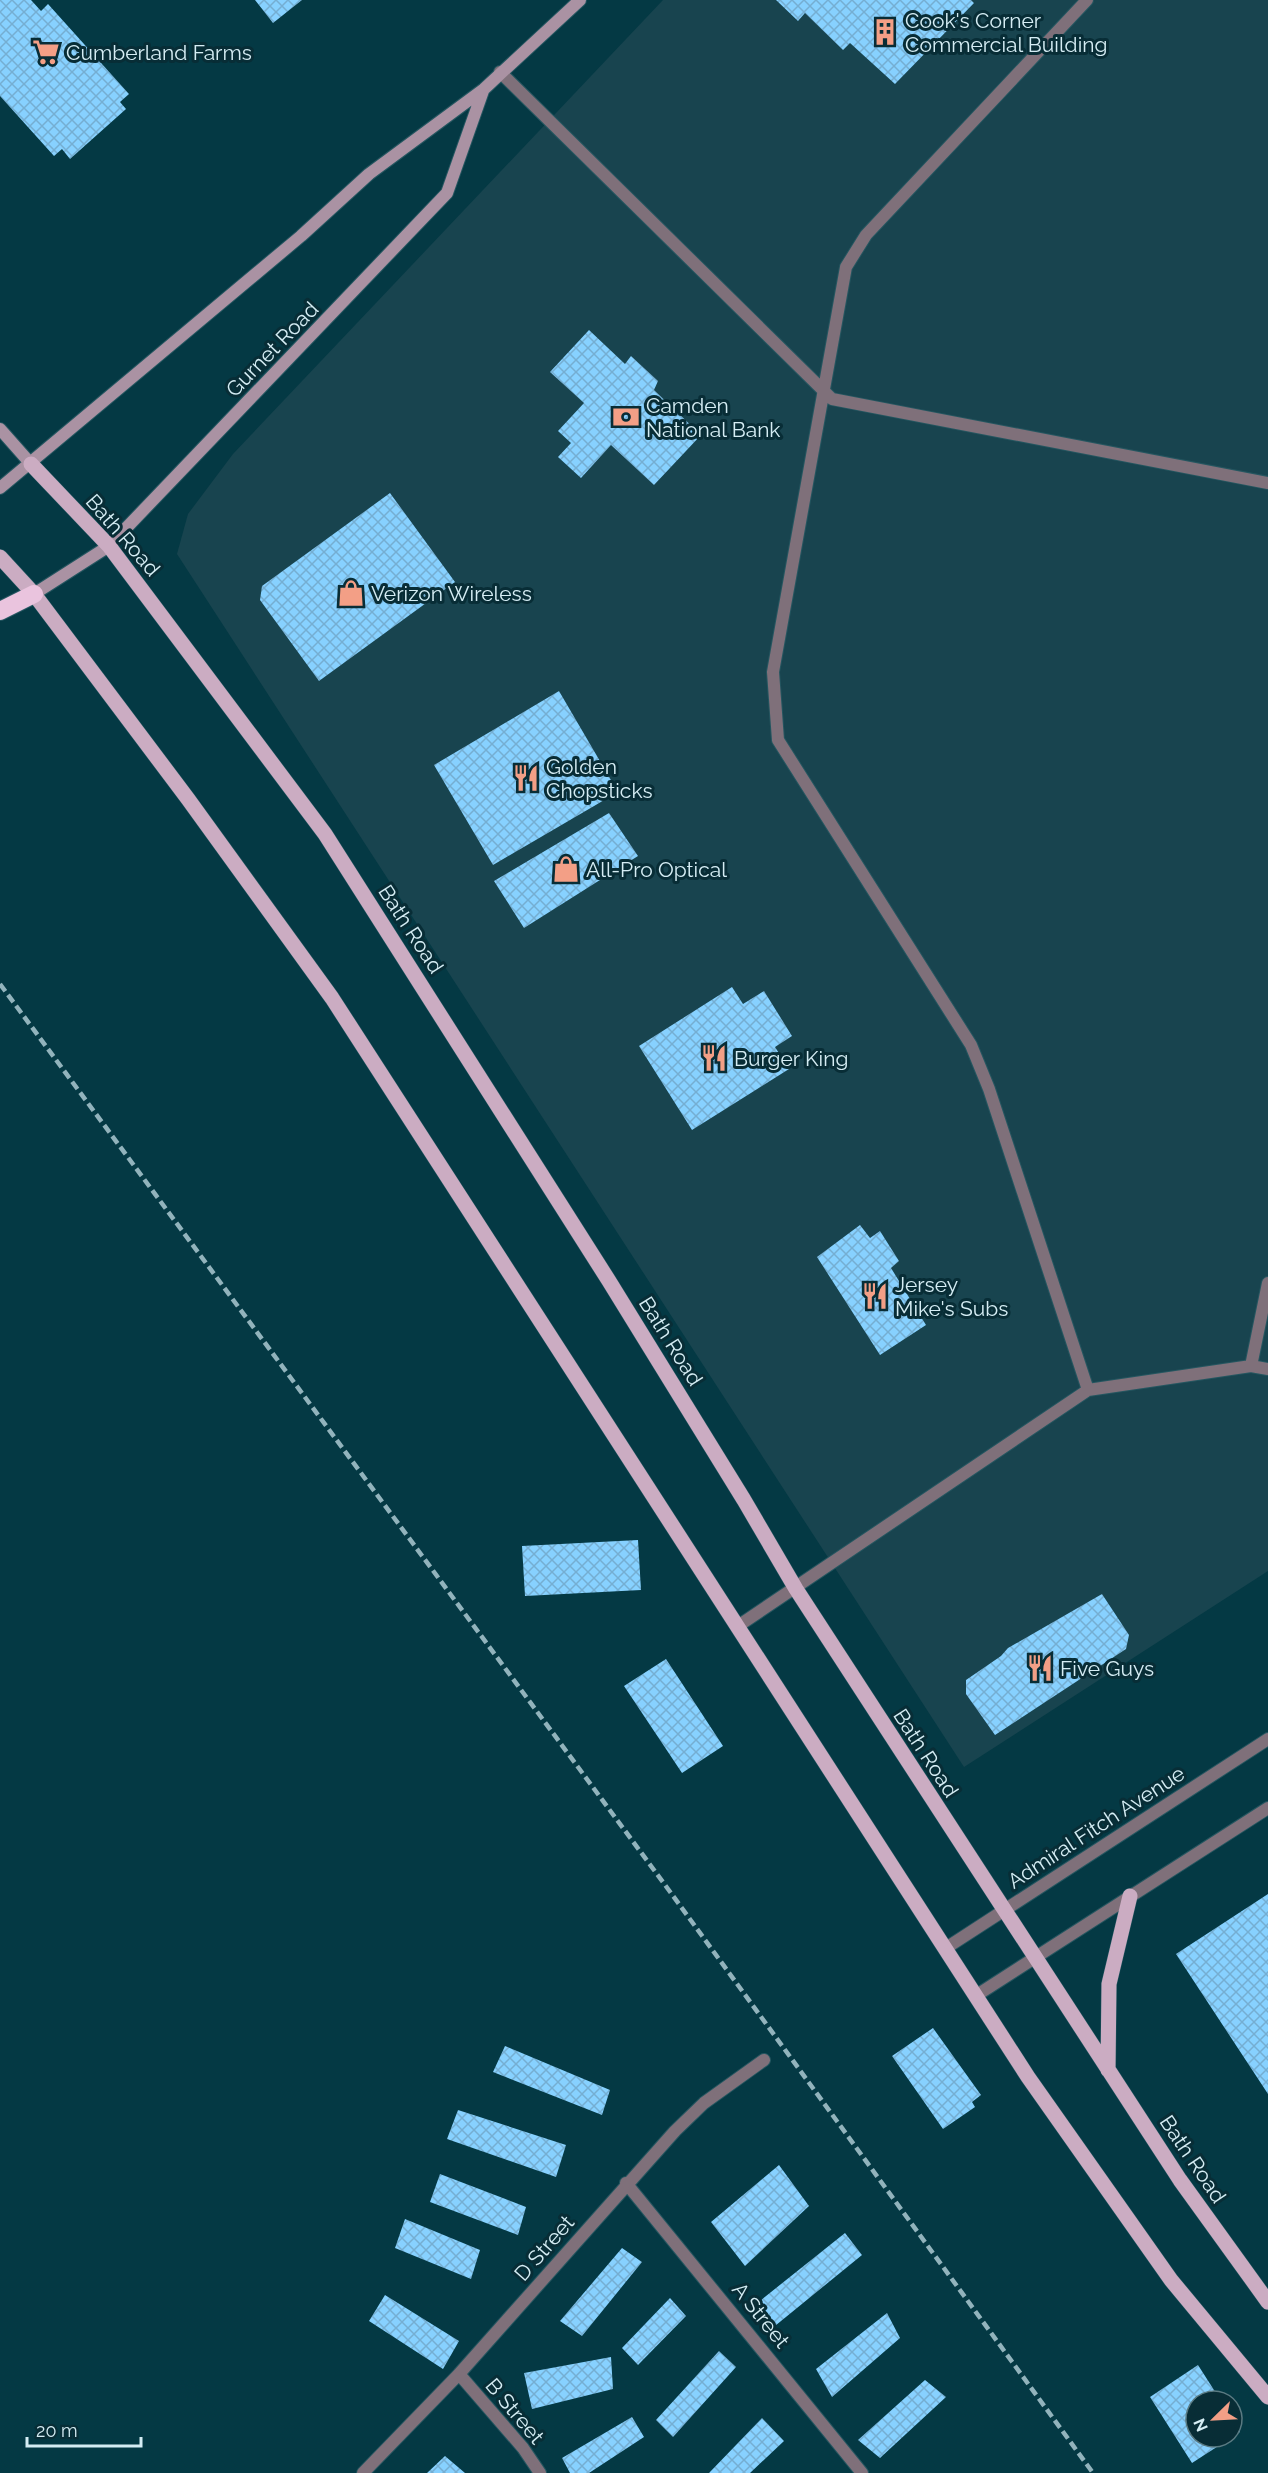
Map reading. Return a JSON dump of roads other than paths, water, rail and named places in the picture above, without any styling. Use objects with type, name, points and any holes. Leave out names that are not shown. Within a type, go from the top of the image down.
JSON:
[{"type":"highway","points":[[0,610],[34,594]]},
{"type":"main road","name":"Gurnet Road","points":[[0,488],[301,236],[369,174],[484,89],[580,0]]},
{"type":"main road","name":"Gurnet Road","points":[[34,594],[109,546],[447,193],[484,89]]},
{"type":"main road","name":"Bath Road","points":[[0,429],[109,546],[325,834],[609,1281],[796,1589],[1180,2180],[1268,2302]]},
{"type":"main road","points":[[0,557],[34,594],[188,798],[332,998],[1028,2077],[1171,2280],[1268,2397]]},
{"type":"main road","points":[[1108,2070],[1109,1984],[1130,1896]]},
{"type":"street","points":[[1087,0],[866,235],[846,267],[773,672],[778,740],[971,1045],[996,1110],[1088,1390]]},
{"type":"street","points":[[500,72],[832,399],[1268,483]]},
{"type":"street","points":[[1251,1366],[1268,1283]]},
{"type":"street","points":[[738,1626],[1088,1390],[1251,1366],[1268,1369]]},
{"type":"street","name":"Admiral Fitch Avenue","points":[[946,1948],[1268,1739]]},
{"type":"street","points":[[977,1995],[1268,1808]]},
{"type":"street","name":"D Street","points":[[363,2473],[459,2374],[626,2184],[704,2103],[764,2060]]},
{"type":"street","name":"A Street","points":[[626,2184],[862,2473]]},
{"type":"street","name":"B Street","points":[[459,2374],[523,2448],[540,2473]]},
{"type":"railway","points":[[0,984],[668,1889],[1093,2473]]},
{"type":"place","name":"Cook's Corner Commercial Building","points":[[885,32]]},
{"type":"place","name":"Cumberland Farms","points":[[46,52]]},
{"type":"place","name":"Camden National Bank","points":[[626,417]]},
{"type":"place","name":"Verizon Wireless","points":[[351,593]]},
{"type":"place","name":"Golden Chopsticks","points":[[526,778]]},
{"type":"place","name":"All-Pro Optical","points":[[566,869]]},
{"type":"place","name":"Burger King","points":[[714,1058]]},
{"type":"place","name":"Jersey Mike's Subs","points":[[875,1296]]},
{"type":"place","name":"Five Guys","points":[[1040,1668]]}]
